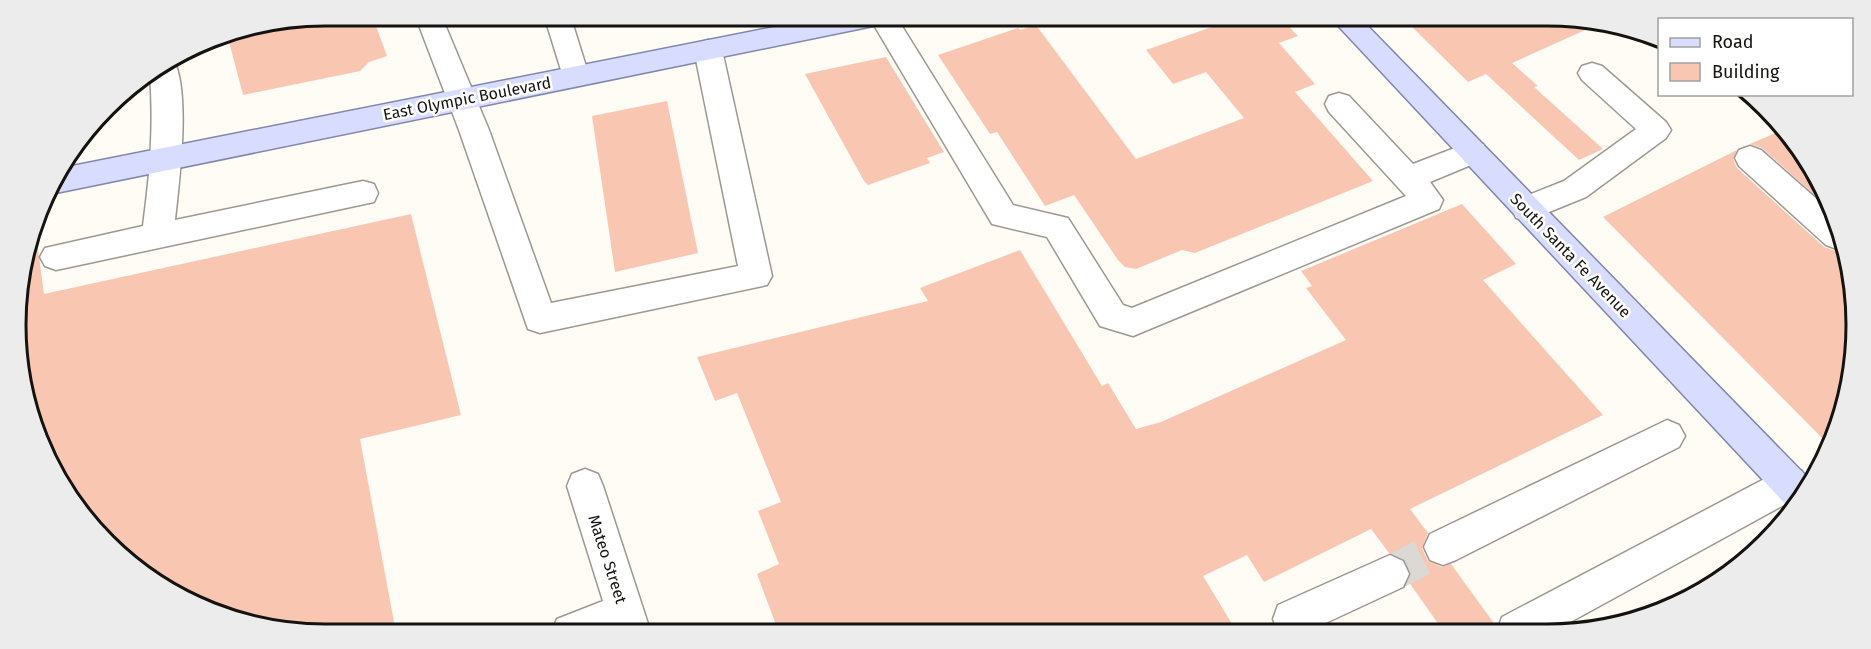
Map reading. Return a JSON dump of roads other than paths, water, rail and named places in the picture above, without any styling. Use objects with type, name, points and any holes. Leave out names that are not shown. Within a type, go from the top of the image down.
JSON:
[{"type":"main road","name":"East Olympic Boulevard","points":[[63,180],[827,26]]},
{"type":"main road","name":"South Santa Fe Avenue","points":[[1352,26],[1795,489]]},
{"type":"street","points":[[433,26],[540,319],[756,276],[708,50]]},
{"type":"street","points":[[560,26],[575,76]]},
{"type":"street","points":[[889,26],[1004,215],[1057,227],[1112,316],[1133,322],[1428,200],[1339,104]]},
{"type":"street","points":[[157,237],[167,159],[167,106],[164,73]]},
{"type":"street","points":[[1527,209],[1575,189],[1656,130],[1592,73]]},
{"type":"street","points":[[1407,178],[1473,152]]},
{"type":"street","points":[[1750,158],[1831,230]]},
{"type":"street","points":[[56,257],[363,193]]},
{"type":"street","points":[[1443,548],[1667,436]]},
{"type":"street","name":"Mateo Street","points":[[585,486],[628,622]]},
{"type":"street","points":[[1532,624],[1795,489]]},
{"type":"street","points":[[1295,624],[1292,619],[1390,574]]},
{"type":"tunnel","points":[[1390,574],[1443,547]]}]
